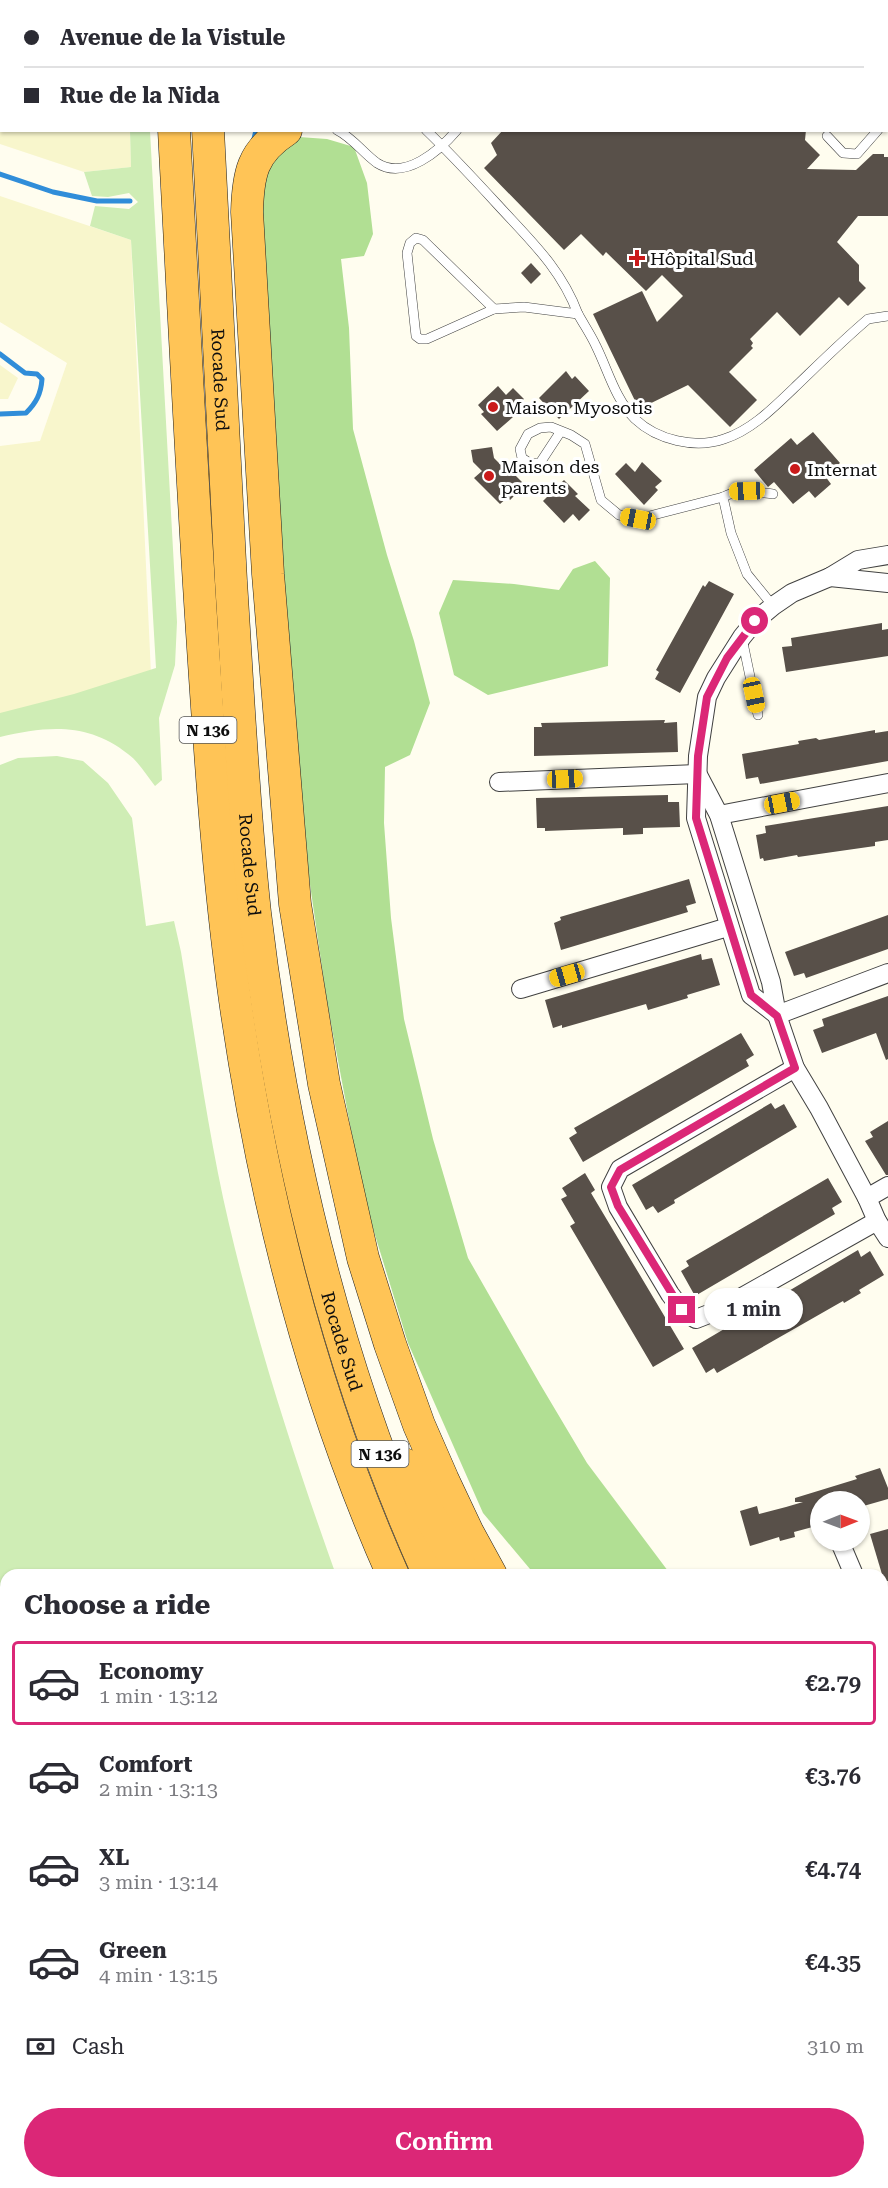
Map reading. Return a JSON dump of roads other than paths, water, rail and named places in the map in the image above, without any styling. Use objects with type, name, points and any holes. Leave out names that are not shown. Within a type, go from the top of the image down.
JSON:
[{"type":"highway","name":"Rocade Sud","points":[[174,132],[210,759],[236,1008],[257,1134],[284,1254],[339,1436],[386,1567]]},
{"type":"highway","name":"Rocade Sud","points":[[208,132],[239,715],[255,911],[267,1001],[293,1148],[339,1331],[369,1425],[427,1569]]},
{"type":"highway","points":[[283,132],[272,139],[254,162],[249,182],[247,212],[268,574],[295,904],[324,1084],[363,1258],[419,1425],[468,1533],[488,1569]]},
{"type":"highway","points":[[339,1331],[362,1357],[410,1478],[462,1569]]},
{"type":"street","points":[[777,1016],[751,995],[696,818],[697,774],[707,697],[742,637],[755,621],[773,606],[792,593],[830,577],[858,560],[888,555]]},
{"type":"street","points":[[830,577],[888,583]]},
{"type":"street","points":[[499,782],[697,774]]},
{"type":"street","points":[[697,774],[718,815],[771,982],[777,1016],[795,1068],[819,1108],[888,1238]]},
{"type":"street","points":[[718,815],[888,783]]},
{"type":"street","points":[[521,989],[728,927]]},
{"type":"street","points":[[777,1016],[888,973]]},
{"type":"street","points":[[795,1068],[620,1170],[611,1187],[618,1206],[676,1302],[682,1310],[696,1319],[719,1310],[877,1221]]},
{"type":"street","points":[[867,1198],[888,1186]]},
{"type":"street","points":[[844,1551],[851,1569]]},
{"type":"lane","points":[[341,132],[376,162],[385,167],[404,168],[433,154],[455,132]]},
{"type":"lane","points":[[427,132],[443,146],[539,250],[569,290],[578,314],[596,345],[620,398],[635,418],[658,435],[677,441],[698,443],[724,439],[747,428],[769,411],[868,319],[888,316]]},
{"type":"lane","points":[[827,135],[843,153],[857,154],[876,132]]},
{"type":"lane","points":[[494,309],[423,240],[416,238],[410,243],[407,254],[416,336],[420,339],[427,339],[494,309],[524,307],[578,314]]},
{"type":"lane","points":[[561,431],[540,463],[531,464],[522,458],[520,449],[528,434],[540,428],[551,427],[561,431],[585,444],[601,500],[619,516],[638,519],[723,497],[733,491],[773,494]]},
{"type":"lane","points":[[723,497],[731,533],[747,574],[773,606]]},
{"type":"lane","points":[[742,637],[758,715]]},
{"type":"waterway","points":[[253,143],[256,132]]},
{"type":"waterway","points":[[0,174],[53,192],[97,201],[130,201]]},
{"type":"waterway","points":[[0,354],[25,373],[37,374],[42,379],[37,398],[26,413],[0,414]]},
{"type":"place","name":"Hôpital Sud","points":[[637,258]]},
{"type":"place","name":"Maison Myosotis","points":[[493,407]]},
{"type":"place","name":"Internat","points":[[795,469]]},
{"type":"place","name":"Maison des parents","points":[[489,476]]}]
